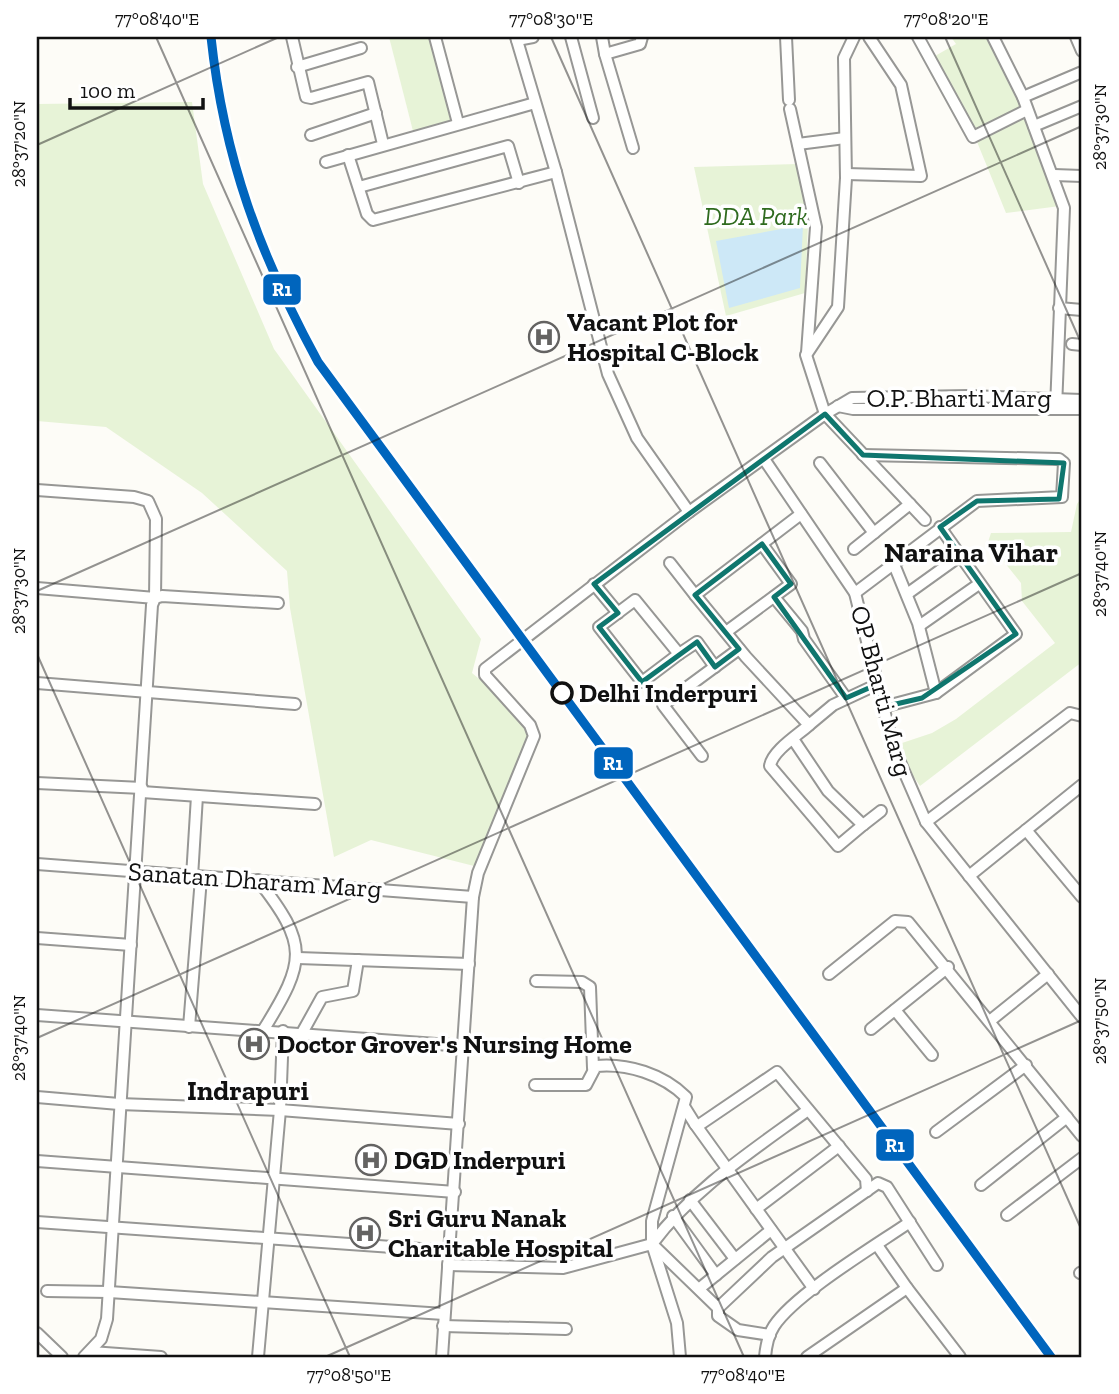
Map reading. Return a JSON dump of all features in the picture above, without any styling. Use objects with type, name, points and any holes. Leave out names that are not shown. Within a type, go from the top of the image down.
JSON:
[{"type":"street","points":[[292,37],[297,67],[308,98],[368,82],[383,144]]},
{"type":"street","points":[[435,37],[458,123]]},
{"type":"street","points":[[533,37],[517,38],[556,172],[608,374],[619,403],[638,438],[688,512]]},
{"type":"street","points":[[571,37],[593,118]]},
{"type":"street","points":[[603,37],[605,54],[633,148]]},
{"type":"street","points":[[605,54],[639,44],[642,37]]},
{"type":"street","points":[[786,37],[789,104],[816,227],[806,355],[825,414],[925,520]]},
{"type":"street","points":[[806,355],[838,307],[846,174],[844,58],[855,37]]},
{"type":"street","points":[[846,174],[921,176],[901,85],[869,37]]},
{"type":"street","points":[[918,37],[973,137],[1027,110]]},
{"type":"street","points":[[993,37],[1023,97],[1064,208],[1056,403]]},
{"type":"street","points":[[1076,37],[1082,51]]},
{"type":"street","points":[[297,67],[360,48]]},
{"type":"street","points":[[1023,97],[1082,72]]},
{"type":"street","points":[[326,162],[535,103]]},
{"type":"street","points":[[1034,126],[1082,106]]},
{"type":"street","points":[[311,135],[376,113]]},
{"type":"street","points":[[798,144],[845,138]]},
{"type":"street","points":[[359,187],[508,146],[519,183]]},
{"type":"street","points":[[348,155],[367,214],[373,220],[556,172]]},
{"type":"street","points":[[1054,175],[1082,176]]},
{"type":"street","points":[[1059,308],[1082,310]]},
{"type":"street","name":"O.P. Bharti Marg","points":[[473,897],[478,873],[534,736],[530,725],[485,675],[485,669],[493,660],[688,512],[825,414],[852,398],[1056,403],[1082,400]]},
{"type":"street","name":"O.P. Bharti Marg","points":[[1056,403],[1082,409]]},
{"type":"street","points":[[855,593],[977,501],[1059,499],[1062,497],[1064,463],[1059,459],[863,455]]},
{"type":"street","name":"OP Bharti Marg","points":[[764,459],[855,593],[893,746],[926,822],[1048,974],[1080,1009]]},
{"type":"street","points":[[820,463],[874,533]]},
{"type":"street","points":[[37,490],[134,497],[148,501],[156,519],[155,598],[150,615],[137,872],[110,1227],[107,1319],[101,1339],[88,1354]]},
{"type":"street","points":[[854,549],[910,504]]},
{"type":"street","points":[[695,595],[801,514]]},
{"type":"street","points":[[883,707],[936,693],[1016,634],[940,527]]},
{"type":"street","points":[[726,632],[791,584],[762,544]]},
{"type":"street","points":[[907,594],[960,556]]},
{"type":"street","points":[[893,562],[919,626],[936,693]]},
{"type":"street","points":[[670,563],[739,649],[810,724]]},
{"type":"street","points":[[594,584],[618,613]]},
{"type":"street","points":[[919,626],[979,584]]},
{"type":"street","points":[[37,588],[155,598],[278,603]]},
{"type":"street","points":[[774,597],[803,631],[804,639],[846,698]]},
{"type":"street","points":[[679,654],[635,600],[599,626],[642,682],[697,642],[715,667]]},
{"type":"street","points":[[702,756],[663,705],[739,649]]},
{"type":"street","points":[[37,683],[295,704]]},
{"type":"street","points":[[878,684],[846,698],[810,724],[772,759],[770,766],[838,846],[881,811]]},
{"type":"street","points":[[926,822],[1070,712],[1082,716]]},
{"type":"street","points":[[793,739],[828,791],[863,825]]},
{"type":"street","points":[[37,783],[315,804]]},
{"type":"street","points":[[969,876],[1082,786]]},
{"type":"street","points":[[189,1027],[197,796]]},
{"type":"street","points":[[1026,830],[1082,897]]},
{"type":"street","name":"Sanatan Dharam Marg","points":[[37,864],[473,897]]},
{"type":"street","points":[[258,880],[291,928],[298,958],[290,985],[264,1029]]},
{"type":"street","points":[[442,1357],[460,1124],[473,897]]},
{"type":"street","points":[[829,974],[900,920],[908,922],[948,967],[1082,1136]]},
{"type":"street","points":[[37,938],[131,945]]},
{"type":"street","points":[[298,958],[469,964]]},
{"type":"street","points":[[302,1033],[324,995],[353,990],[358,960]]},
{"type":"street","points":[[871,1029],[948,967]]},
{"type":"street","points":[[991,1020],[1048,974]]},
{"type":"street","points":[[535,1085],[586,1085],[593,1068],[590,987],[582,982],[536,981]]},
{"type":"street","points":[[895,1010],[932,1055]]},
{"type":"street","points":[[37,1015],[189,1027],[264,1029],[464,1046]]},
{"type":"street","points":[[258,1357],[280,1110],[283,1031]]},
{"type":"street","points":[[936,1132],[1026,1065]]},
{"type":"street","points":[[593,1068],[630,1067],[682,1092],[687,1100],[652,1221],[652,1244],[677,1323],[680,1357]]},
{"type":"street","points":[[695,1124],[699,1125],[777,1072],[808,1110],[834,1136],[866,1179],[867,1191]]},
{"type":"street","points":[[37,1097],[119,1104],[280,1110],[460,1124]]},
{"type":"street","points":[[685,1108],[814,1289]]},
{"type":"street","points":[[448,1265],[563,1268],[652,1244],[673,1216],[690,1200],[808,1110]]},
{"type":"street","points":[[981,1185],[1067,1117]]},
{"type":"street","points":[[755,1209],[839,1146]]},
{"type":"street","points":[[1007,1215],[1082,1157]]},
{"type":"street","points":[[37,1161],[455,1192]]},
{"type":"street","points":[[718,1308],[785,1248],[878,1183],[884,1183],[937,1265]]},
{"type":"street","points":[[690,1200],[735,1259]]},
{"type":"street","points":[[673,1216],[716,1275]]},
{"type":"street","points":[[37,1222],[449,1251]]},
{"type":"street","points":[[765,1357],[770,1335],[782,1316],[814,1289],[909,1222]]},
{"type":"street","points":[[700,1288],[771,1230]]},
{"type":"street","points":[[652,1244],[700,1288],[718,1308],[718,1316],[730,1326],[770,1335]]},
{"type":"street","points":[[877,1245],[960,1357]]},
{"type":"street","points":[[807,1357],[907,1288]]},
{"type":"street","points":[[47,1291],[109,1292],[261,1303],[566,1329]]},
{"type":"street","points":[[37,1333],[62,1357]]},
{"type":"street","points":[[88,1354],[160,1357]]},
{"type":"highlighted area","points":[[825,414],[863,455],[1064,463],[1059,499],[977,501],[940,527],[1016,634],[922,698],[883,707],[878,684],[846,698],[774,597],[791,584],[762,544],[695,595],[739,649],[715,667],[697,642],[642,682],[599,627],[618,613],[594,584]]},
{"type":"green space","points":[[389,37],[434,37],[458,123],[414,135]]},
{"type":"green space","points":[[951,37],[986,37],[1020,100],[1060,206],[1006,213],[973,132],[928,60],[956,44]]},
{"type":"green space","points":[[192,102],[203,184],[274,349],[481,639],[472,673],[532,723],[538,737],[486,869],[371,840],[334,857],[290,608],[287,571],[202,493],[106,427],[37,421],[37,104]]},
{"type":"green space","name":"DDA Park","points":[[797,164],[808,224],[805,293],[726,316],[694,167]]},
{"type":"green space","points":[[1082,497],[1082,662],[920,786],[893,746],[932,733],[956,719],[1055,643],[1022,601],[1021,583],[988,542],[991,533],[1071,532],[1077,504]]},
{"type":"water","points":[[803,225],[800,288],[729,308],[716,241]]},
{"type":"transit line","name":"R1","points":[[211,37],[225,124],[248,205],[279,283],[318,362],[1051,1357]]},
{"type":"place","name":"Vacant Plot for Hospital C-Block","points":[[544,337]]},
{"type":"place","name":"Delhi Inderpuri","points":[[562,693]]},
{"type":"place","name":"Doctor Grover's Nursing Home","points":[[254,1044]]},
{"type":"place","name":"DGD Inderpuri","points":[[371,1160]]},
{"type":"place","name":"Sri Guru Nanak Charitable Hospital","points":[[365,1233]]},
{"type":"district","name":"Naraina Vihar","points":[[971,552]]},
{"type":"district","name":"Indrapuri","points":[[248,1090]]}]
